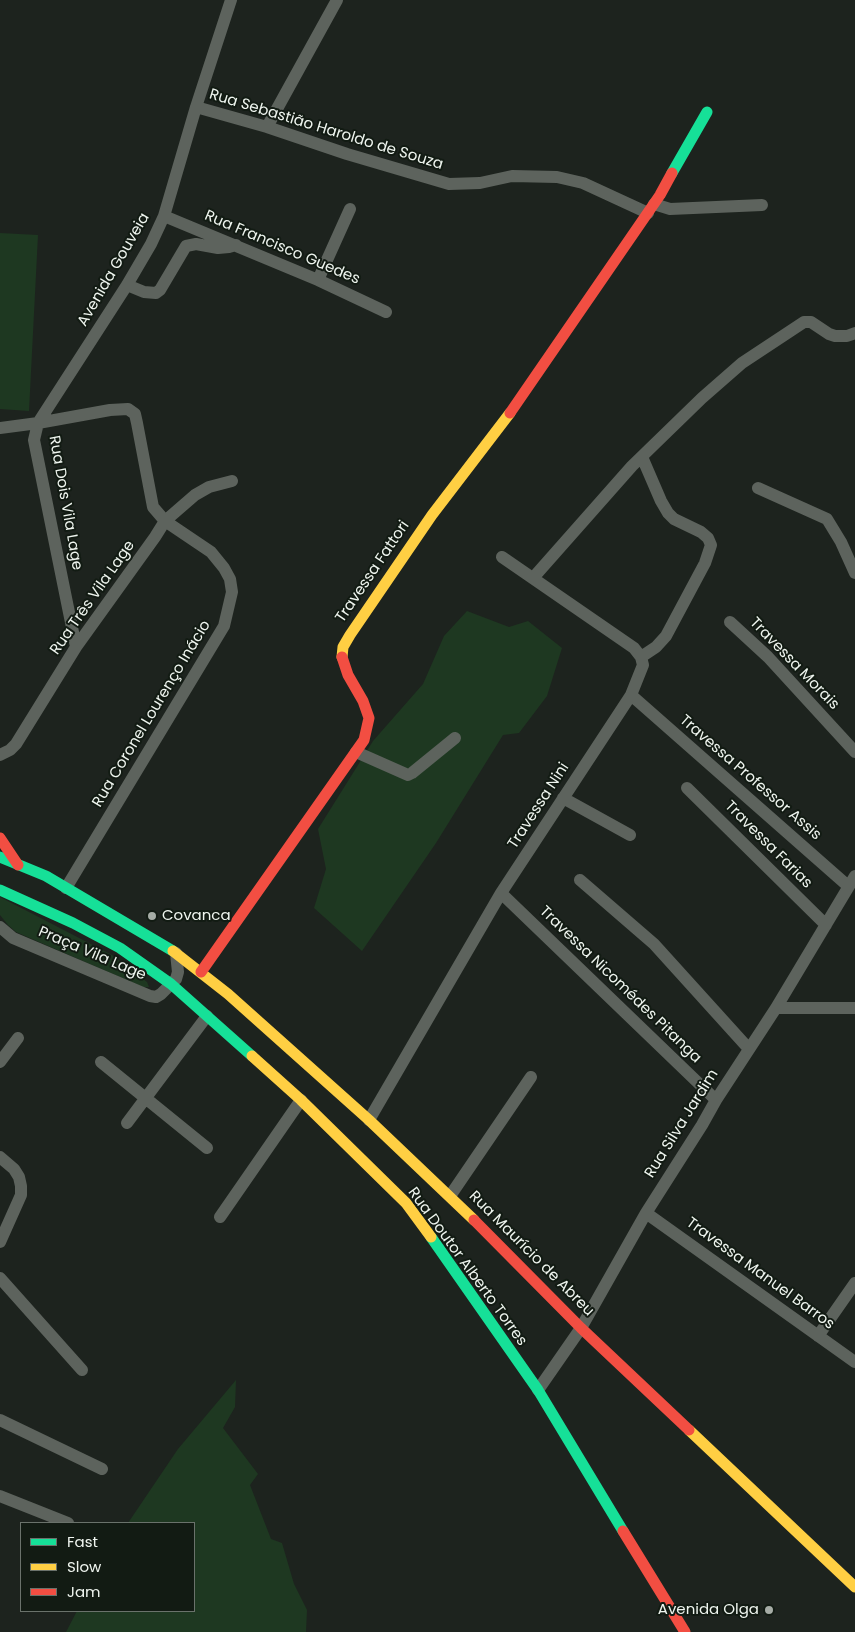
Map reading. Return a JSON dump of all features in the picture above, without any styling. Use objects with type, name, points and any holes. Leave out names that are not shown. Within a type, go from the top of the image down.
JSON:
[{"type":"main road","name":"Travessa Fattori","points":[[201,972],[364,740],[369,718],[363,701],[344,666],[342,658],[344,647],[432,515],[510,413],[651,209],[707,112]]},
{"type":"main road","points":[[0,838],[18,865]]},
{"type":"main road","name":"Rua Maurício de Abreu","points":[[0,857],[46,876],[176,953],[228,994],[369,1120],[450,1196],[581,1328],[855,1587]]},
{"type":"main road","name":"Rua Doutor Alberto Torres","points":[[0,890],[72,923],[120,948],[171,984],[302,1100],[406,1203],[538,1390],[685,1632]]},
{"type":"street","name":"Avenida Gouveia","points":[[38,423],[127,285],[151,244],[164,216],[196,107],[231,0]]},
{"type":"street","points":[[267,128],[337,0]]},
{"type":"street","name":"Rua Sebastião Haroldo de Souza","points":[[196,107],[448,184],[480,183],[512,176],[556,177],[583,183],[651,209]]},
{"type":"street","points":[[651,209],[762,205]]},
{"type":"street","points":[[318,280],[350,209]]},
{"type":"street","name":"Rua Francisco Guedes","points":[[164,216],[318,280],[386,312]]},
{"type":"street","points":[[127,285],[144,292],[156,294],[186,246],[196,244],[224,248],[236,245]]},
{"type":"street","points":[[533,578],[642,457],[702,398],[742,363],[804,322],[811,322],[835,336],[847,336],[855,333]]},
{"type":"street","name":"Rua Coronel Lourenço Inácio","points":[[38,423],[110,410],[128,409],[135,414],[152,508],[165,521],[211,552],[230,579],[232,592],[224,626],[66,888]]},
{"type":"street","points":[[0,428],[38,423]]},
{"type":"street","name":"Rua Dois Vila Lage","points":[[38,423],[34,440],[76,647]]},
{"type":"street","points":[[502,557],[634,648],[641,657],[656,647],[666,636],[705,563],[711,545],[708,538],[701,532],[674,519],[668,513],[661,502],[642,457]]},
{"type":"street","name":"Rua Três Vila Lage","points":[[0,755],[10,750],[16,744],[76,647],[165,521],[196,495],[210,487],[232,480]]},
{"type":"street","points":[[758,488],[827,519],[841,542],[855,573]]},
{"type":"street","name":"Travessa Morais","points":[[730,622],[768,657],[855,752]]},
{"type":"street","name":"Travessa Nini","points":[[369,1120],[501,893],[631,695],[640,673],[641,657]]},
{"type":"street","name":"Travessa Professor Assis","points":[[631,695],[852,881]]},
{"type":"street","points":[[356,752],[408,775],[455,738]]},
{"type":"street","name":"Travessa Farias","points":[[687,788],[826,925]]},
{"type":"street","points":[[564,798],[630,835]]},
{"type":"street","points":[[580,880],[654,944],[749,1048]]},
{"type":"street","name":"Rua Silva Jardim","points":[[538,1390],[581,1328],[646,1213],[776,1008],[852,881]]},
{"type":"street","name":"Travessa Nicomédes Pitanga","points":[[501,893],[716,1100]]},
{"type":"street","name":"Praça Vila Lage","points":[[0,927],[13,938],[150,996],[156,997],[171,984]]},
{"type":"street","points":[[171,984],[176,979],[178,972],[176,953]]},
{"type":"street","points":[[776,1008],[855,1008]]},
{"type":"street","points":[[127,1123],[207,1016]]},
{"type":"street","points":[[0,1062],[18,1038]]},
{"type":"street","points":[[101,1062],[207,1148]]},
{"type":"street","points":[[450,1196],[531,1077]]},
{"type":"street","points":[[220,1218],[302,1100]]},
{"type":"street","points":[[0,1157],[14,1169],[19,1177],[21,1195],[0,1242]]},
{"type":"street","name":"Travessa Manuel Barros","points":[[646,1213],[855,1362]]},
{"type":"street","points":[[0,1278],[82,1370]]},
{"type":"street","points":[[818,1336],[855,1283]]},
{"type":"street","points":[[0,1420],[102,1469]]},
{"type":"street","points":[[0,1496],[65,1522]]},
{"type":"green space","points":[[0,233],[38,235],[29,411],[0,409]]},
{"type":"green space","points":[[467,611],[509,627],[528,621],[562,648],[547,696],[519,733],[503,735],[436,843],[362,951],[314,908],[326,869],[318,829],[373,741],[423,684],[444,636]]},
{"type":"green space","points":[[0,897],[112,955],[147,982],[149,987],[143,987],[16,932],[0,915]]},
{"type":"green space","points":[[236,1380],[235,1407],[223,1428],[258,1474],[250,1485],[271,1539],[282,1543],[294,1584],[307,1610],[306,1632],[66,1632],[76,1612],[195,1612],[195,1522],[129,1522],[178,1449]]},
{"type":"traffic: fast","points":[[672,173],[707,112]]},
{"type":"traffic: fast","points":[[0,857],[46,876],[173,951]]},
{"type":"traffic: fast","points":[[0,890],[73,923],[120,948],[171,984],[252,1056]]},
{"type":"traffic: fast","points":[[431,1237],[538,1390],[623,1531]]},
{"type":"traffic: slow","points":[[342,657],[343,647],[350,635],[432,515],[510,413]]},
{"type":"traffic: slow","points":[[173,951],[228,994],[369,1120],[474,1220]]},
{"type":"traffic: slow","points":[[252,1056],[301,1100],[406,1203],[431,1237]]},
{"type":"traffic: slow","points":[[689,1430],[855,1587]]},
{"type":"traffic: jam","points":[[510,413],[660,195],[672,173]]},
{"type":"traffic: jam","points":[[201,972],[364,740],[369,718],[363,701],[348,675],[342,657]]},
{"type":"traffic: jam","points":[[0,838],[18,865]]},
{"type":"traffic: jam","points":[[474,1220],[581,1328],[689,1430]]},
{"type":"traffic: jam","points":[[623,1531],[685,1632]]},
{"type":"place","name":"Covanca","points":[[152,916]]},
{"type":"place","name":"Avenida Olga","points":[[769,1610]]}]
